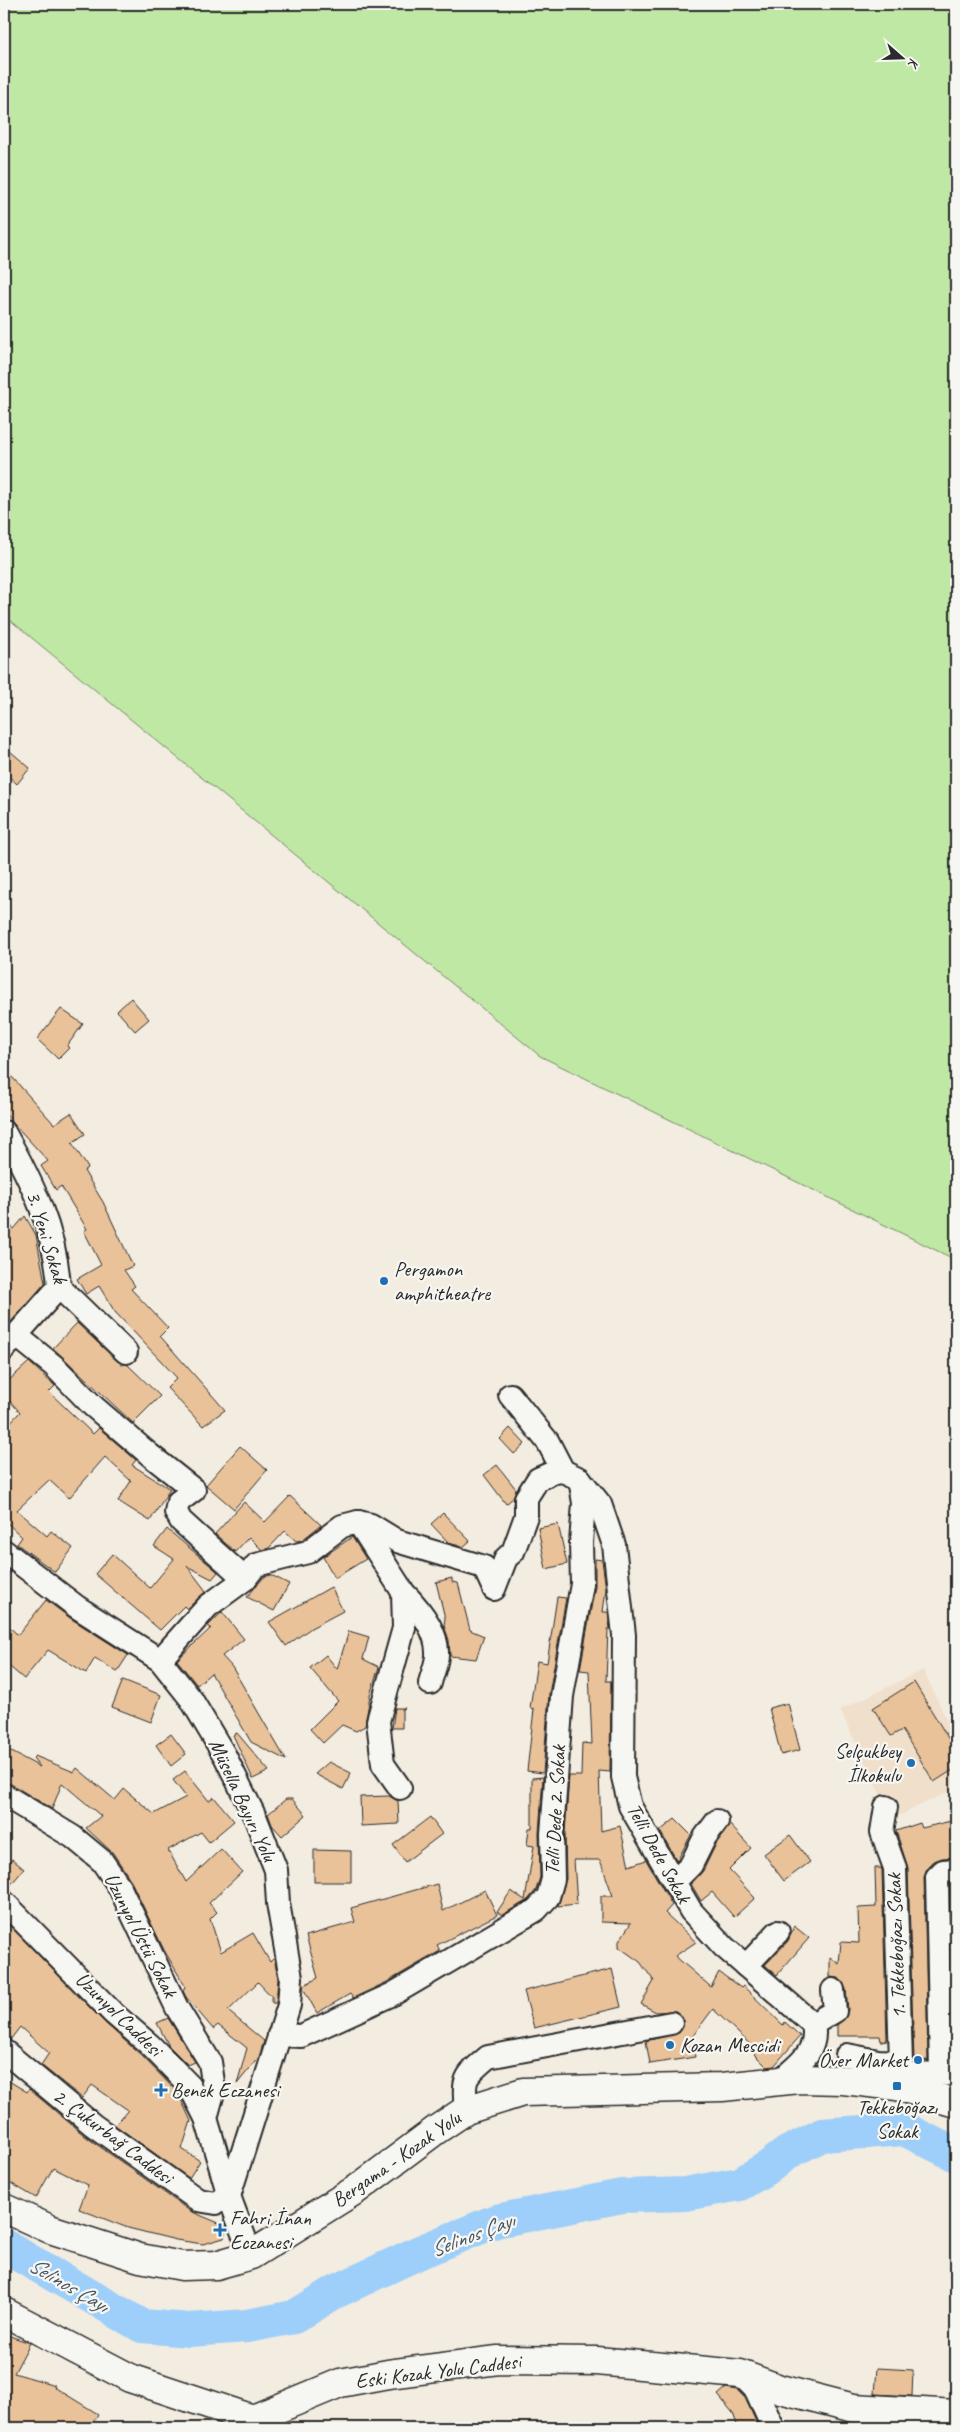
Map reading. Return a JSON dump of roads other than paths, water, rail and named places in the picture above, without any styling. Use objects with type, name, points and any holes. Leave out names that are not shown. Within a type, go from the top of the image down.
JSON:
[{"type":"main road","name":"Bergama - Kozak Yolu","points":[[4,2208],[50,2229],[140,2258],[182,2266],[216,2265],[251,2255],[357,2190],[436,2130],[466,2110],[523,2092],[722,2087],[781,2080],[844,2080],[899,2074],[956,2103]]},
{"type":"main road","name":"Eski Kozak Yolu Caddesi","points":[[10,2320],[130,2378],[250,2424],[340,2383],[388,2374],[498,2360],[597,2361],[740,2374],[780,2389],[854,2408],[956,2414]]},
{"type":"street","name":"3. Yeni Sokak","points":[[4,1132],[21,1162],[44,1214],[58,1260],[59,1287],[126,1352]]},
{"type":"street","points":[[59,1287],[10,1343],[54,1366],[93,1406],[194,1490],[178,1502],[176,1512],[181,1521],[245,1579]]},
{"type":"street","points":[[510,1395],[572,1475]]},
{"type":"street","points":[[160,1660],[208,1606],[245,1579],[256,1565],[308,1552],[342,1526],[358,1522],[371,1525],[397,1540],[484,1567],[494,1589],[506,1558],[513,1552],[526,1516],[526,1498],[538,1479],[554,1472],[572,1475]]},
{"type":"street","name":"Telli Dede Sokak","points":[[572,1475],[600,1504],[614,1545],[624,1635],[623,1777],[630,1806],[691,1911],[724,1947],[746,1966],[825,2012],[815,2032],[810,2052],[781,2080]]},
{"type":"street","name":"Telli Dede 2. Sokak","points":[[279,2035],[302,2036],[393,1994],[536,1910],[548,1897],[553,1879],[552,1834],[562,1696],[582,1584],[581,1544],[584,1503],[572,1475]]},
{"type":"street","points":[[358,1522],[403,1592],[418,1607],[434,1638],[438,1653],[430,1683]]},
{"type":"street","name":"Müsella Bayırı Yolu","points":[[4,1551],[77,1607],[160,1660],[191,1699],[225,1756],[256,1819],[276,1870],[278,1903],[291,1978],[289,2004],[229,2196]]},
{"type":"street","points":[[400,1788],[383,1764],[378,1720],[404,1628],[403,1592]]},
{"type":"street","name":"Uzunyol Üstü Sokak","points":[[4,1795],[73,1837],[102,1861],[119,1886],[177,2008],[210,2062],[214,2089],[206,2118]]},
{"type":"street","name":"1. Tekkeboğazı Sokak","points":[[886,1807],[882,1832],[895,1868],[899,2074]]},
{"type":"street","points":[[674,1882],[691,1865],[705,1837],[717,1821]]},
{"type":"street","points":[[847,2055],[878,2061],[899,2074],[949,2074],[937,1877],[943,1871],[956,1870]]},
{"type":"street","name":"Uzunyol Caddesi","points":[[4,1902],[84,1980],[114,2014],[150,2045],[189,2085],[206,2118],[229,2196],[251,2255]]},
{"type":"street","points":[[746,1966],[778,1932]]},
{"type":"street","points":[[466,2110],[464,2086],[469,2073],[488,2057],[671,2023]]},
{"type":"street","name":"2. Çukurbağ Caddesi","points":[[4,2051],[93,2125],[198,2200],[216,2202],[229,2196]]},
{"type":"street","points":[[740,2374],[756,2390],[773,2428]]},
{"type":"waterway","name":"Selinos Çayı","points":[[4,2246],[142,2326],[189,2330],[247,2326],[294,2317],[337,2291],[420,2252],[496,2221],[622,2196],[685,2194],[740,2184],[787,2153],[822,2135],[904,2129],[956,2155]]},
{"type":"place","name":"Pergamon amphitheatre","points":[[384,1281]]},
{"type":"place","name":"Selçukbey İlkokulu","points":[[911,1763]]},
{"type":"place","name":"Kozan Mescidi","points":[[670,2045]]},
{"type":"place","name":"Över Market","points":[[918,2060]]},
{"type":"place","name":"Tekkeboğazı Sokak","points":[[897,2086]]},
{"type":"place","name":"Benek Eczanesi","points":[[161,2090]]},
{"type":"place","name":"Fahri İnan Eczanesi","points":[[220,2230]]}]
